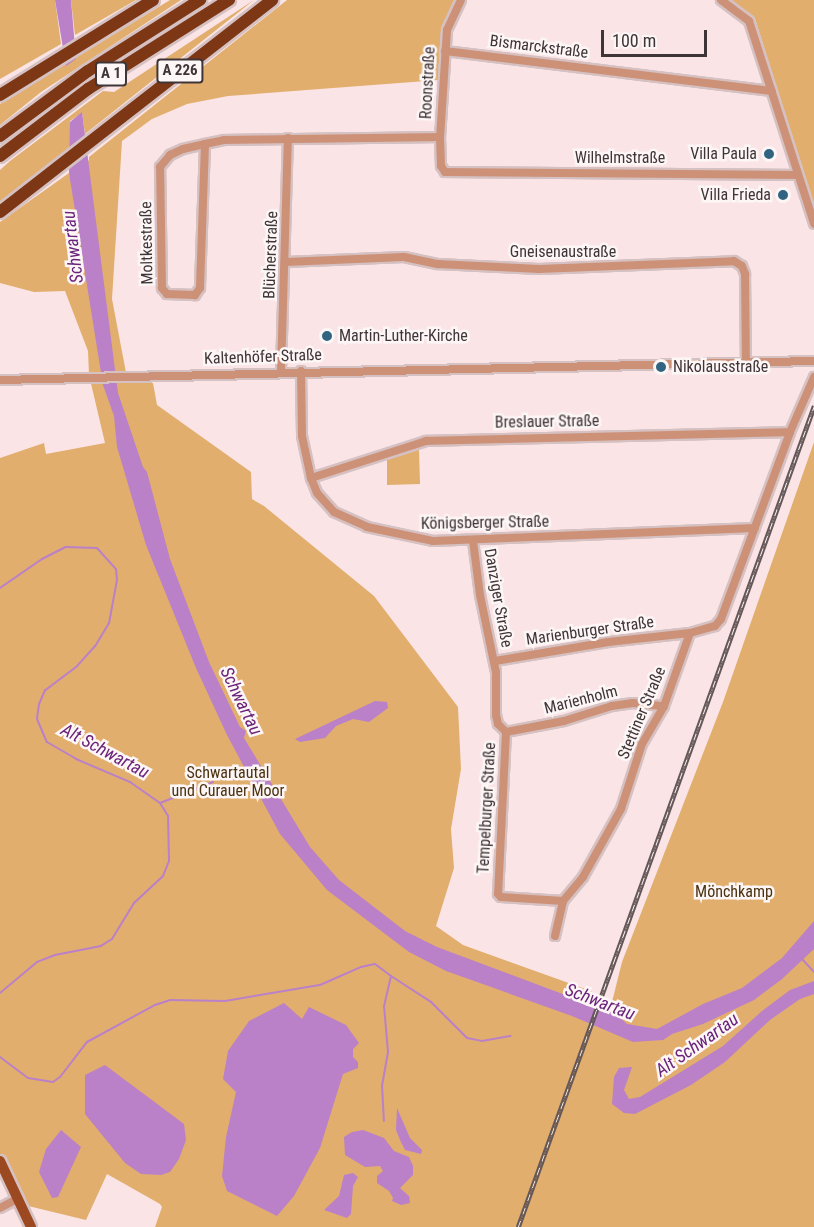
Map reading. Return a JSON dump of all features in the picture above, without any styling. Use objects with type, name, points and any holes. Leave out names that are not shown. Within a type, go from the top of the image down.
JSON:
[{"type":"highway","points":[[0,95],[153,0]]},
{"type":"highway","name":"A 1","points":[[0,136],[88,71],[200,0]]},
{"type":"highway","name":"A 1","points":[[0,156],[88,89],[229,0]]},
{"type":"highway","name":"A 226","points":[[0,212],[272,0]]},
{"type":"main road","points":[[0,1161],[31,1227]]},
{"type":"street","name":"Roonstraße","points":[[442,170],[440,137],[447,30],[461,0]]},
{"type":"street","points":[[721,0],[749,21],[814,224]]},
{"type":"street","name":"Bismarckstraße","points":[[445,51],[772,91]]},
{"type":"street","name":"Moltkestraße","points":[[205,144],[200,288],[195,296],[167,294],[162,288],[160,167],[170,155],[205,144],[224,140],[440,137]]},
{"type":"street","name":"Blücherstraße","points":[[281,371],[288,138]]},
{"type":"street","name":"Wilhelmstraße","points":[[442,170],[449,173],[798,175]]},
{"type":"street","name":"Gneisenaustraße","points":[[286,262],[404,257],[438,264],[539,269],[734,261],[742,266],[745,274],[746,363]]},
{"type":"street","name":"Kaltenhöfer Straße","points":[[0,380],[281,371],[814,361]]},
{"type":"street","name":"Königsberger Straße","points":[[301,371],[302,436],[310,478],[317,492],[334,512],[367,527],[433,541],[755,528]]},
{"type":"street","points":[[690,633],[707,630],[721,619],[790,432],[814,377]]},
{"type":"street","name":"Breslauer Straße","points":[[310,478],[426,441],[790,432]]},
{"type":"street","name":"Danziger Straße","points":[[473,541],[480,595],[495,661]]},
{"type":"street","name":"Marienburger Straße","points":[[495,661],[608,642],[690,633]]},
{"type":"street","name":"Stettiner Straße","points":[[555,936],[563,901],[583,877],[621,809],[642,744],[664,706],[690,633]]},
{"type":"street","name":"Tempelburger Straße","points":[[495,661],[496,715],[498,724],[506,732],[498,894],[501,897],[563,901]]},
{"type":"street","name":"Marienholm","points":[[506,732],[564,721],[612,706],[633,703],[664,706]]},
{"type":"street","points":[[0,1208],[19,1198]]},
{"type":"green space","points":[[0,0],[55,0],[61,44],[0,79]]},
{"type":"green space","points":[[71,0],[136,0],[75,35]]},
{"type":"green space","points":[[170,0],[181,0],[41,92],[0,125],[0,104]]},
{"type":"green space","points":[[254,0],[85,134],[82,113],[70,121],[70,148],[0,205],[0,170],[10,161],[103,91],[114,92]]},
{"type":"green space","name":"Schwartautal und Curauer Moor","points":[[287,0],[457,0],[445,22],[439,80],[228,96],[187,104],[152,119],[122,141],[112,299],[128,383],[153,383],[157,405],[251,472],[252,499],[264,506],[374,596],[458,707],[461,769],[451,829],[454,868],[436,926],[463,945],[591,991],[598,999],[612,1002],[622,962],[723,702],[814,442],[814,1227],[155,1227],[162,1207],[160,1204],[107,1174],[86,1220],[20,1204],[0,1169],[0,458],[44,443],[46,454],[105,443],[89,375],[88,351],[65,291],[34,292],[0,283],[0,222],[69,173],[71,181],[89,157]]},
{"type":"green space","points":[[727,0],[814,0],[814,204],[755,19]]},
{"type":"green space","points":[[419,449],[420,484],[387,485],[387,458]]},
{"type":"shaded area","points":[[55,0],[71,0],[76,59],[66,66]]},
{"type":"shaded area","points":[[82,112],[118,393],[143,467],[147,472],[170,559],[209,662],[240,727],[246,731],[244,738],[310,847],[339,880],[405,931],[437,947],[616,1014],[627,1024],[657,1029],[703,1004],[742,988],[782,958],[814,921],[814,949],[782,979],[754,1000],[703,1024],[672,1034],[663,1040],[633,1042],[572,1016],[446,971],[409,952],[327,890],[280,834],[227,735],[196,668],[146,545],[117,447],[114,416],[103,385],[69,173],[70,122]]},
{"type":"shaded area","points":[[375,701],[387,702],[388,708],[369,722],[353,719],[336,726],[325,738],[300,742],[295,739]]},
{"type":"shaded area","points":[[814,981],[814,994],[800,999],[770,1020],[725,1062],[691,1085],[635,1114],[624,1113],[612,1104],[614,1077],[619,1068],[632,1067],[624,1090],[629,1099],[640,1097],[723,1046],[762,1011],[790,990]]},
{"type":"shaded area","points":[[284,1003],[302,1019],[309,1007],[346,1025],[359,1043],[353,1049],[353,1057],[358,1062],[358,1068],[343,1074],[320,1148],[294,1196],[277,1216],[227,1191],[222,1176],[226,1137],[236,1092],[223,1079],[228,1051],[249,1021]]},
{"type":"shaded area","points":[[105,1065],[184,1124],[186,1140],[179,1159],[170,1172],[161,1175],[141,1174],[125,1163],[85,1114],[85,1075]]},
{"type":"shaded area","points":[[397,1108],[410,1138],[422,1150],[421,1154],[405,1150],[396,1130]]},
{"type":"shaded area","points":[[61,1130],[81,1147],[58,1197],[52,1198],[39,1172],[46,1149]]},
{"type":"shaded area","points":[[363,1130],[384,1138],[394,1151],[409,1157],[413,1166],[413,1175],[400,1188],[409,1196],[410,1203],[401,1205],[392,1201],[393,1198],[389,1191],[377,1183],[377,1176],[383,1171],[380,1166],[365,1167],[345,1155],[344,1137],[352,1132]]},
{"type":"shaded area","points":[[353,1173],[358,1177],[353,1186],[351,1214],[347,1218],[324,1210],[339,1196],[344,1175]]},
{"type":"waterway","name":"Alt Schwartau","points":[[0,588],[42,559],[66,547],[97,548],[116,569],[117,580],[109,623],[95,646],[76,667],[45,690],[39,704],[37,719],[47,742],[76,759],[130,782],[160,803],[168,816],[169,861],[163,876],[134,903],[112,939],[101,946],[55,955],[37,962],[0,993]]},
{"type":"waterway","points":[[160,803],[213,782]]},
{"type":"waterway","points":[[802,959],[814,972]]},
{"type":"waterway","name":"Alt Schwartau","points":[[0,1057],[28,1078],[53,1082],[60,1077],[87,1042],[155,1005],[170,1000],[225,1001],[320,985],[361,967],[375,964],[391,976],[384,1006],[388,1052],[382,1085],[384,1121]]},
{"type":"waterway","name":"Alt Schwartau","points":[[391,976],[431,1002],[467,1038],[482,1041],[511,1036]]},
{"type":"railway","points":[[518,1227],[814,406]]},
{"type":"place","name":"Villa Paula","points":[[769,154]]},
{"type":"place","name":"Villa Frieda","points":[[783,195]]},
{"type":"place","name":"Martin-Luther-Kirche","points":[[327,336]]},
{"type":"place","name":"Nikolausstraße","points":[[661,367]]},
{"type":"water label","name":"Schwartau","points":[[73,247]]},
{"type":"water label","name":"Schwartau","points":[[241,701]]},
{"type":"water label","name":"Schwartau","points":[[600,1002]]},
{"type":"park label","name":"Mönchkamp","points":[[734,892]]}]
